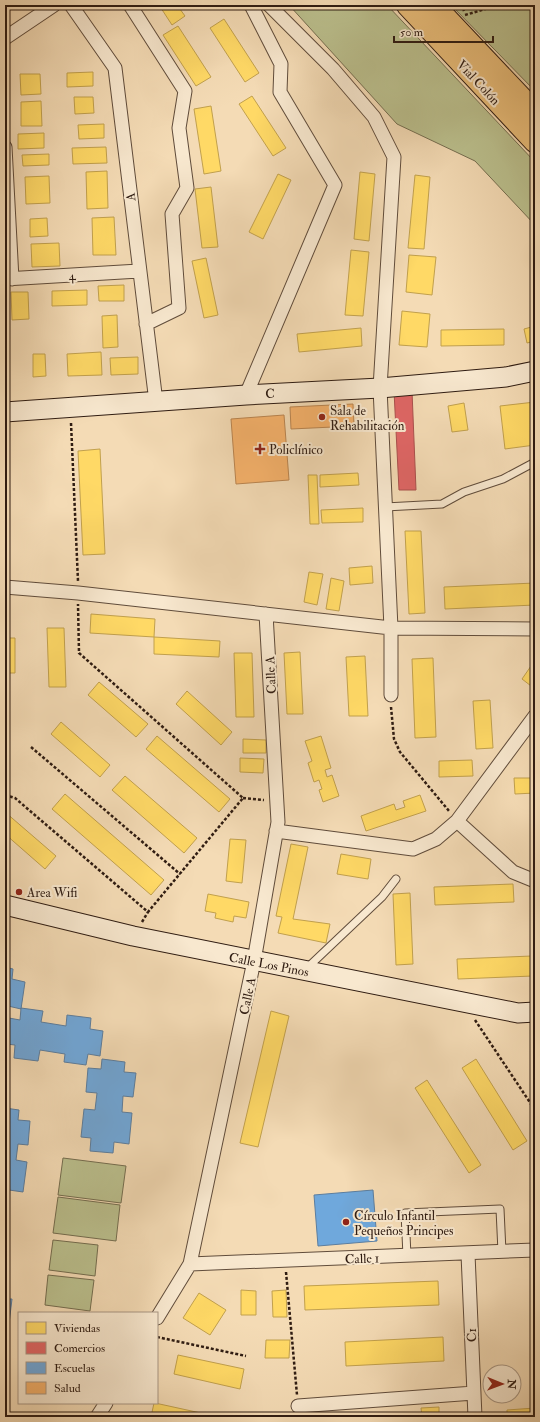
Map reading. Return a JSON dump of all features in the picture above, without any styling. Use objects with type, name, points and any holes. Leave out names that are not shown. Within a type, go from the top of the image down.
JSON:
[{"type":"main road","name":"Vial Colón","points":[[407,5],[535,142]]},
{"type":"main road","name":"Vial Colón","points":[[434,5],[535,112]]},
{"type":"street","points":[[5,38],[54,5]]},
{"type":"street","name":"A","points":[[71,5],[114,68],[156,402]]},
{"type":"street","points":[[130,5],[185,91],[179,128],[187,188],[172,214],[179,308],[146,324]]},
{"type":"street","points":[[246,395],[335,185],[280,92],[281,64],[251,5]]},
{"type":"street","points":[[269,5],[333,70],[374,116],[394,157],[380,388],[391,628],[391,695]]},
{"type":"street","points":[[5,147],[8,279]]},
{"type":"street","name":"4","points":[[8,279],[139,271]]},
{"type":"street","name":"C","points":[[5,412],[246,395],[380,388],[506,377],[535,371]]},
{"type":"street","points":[[5,587],[78,593],[391,628],[535,629]]},
{"type":"street","name":"Calle A","points":[[158,1316],[190,1264],[254,961],[278,822],[266,614]]},
{"type":"street","points":[[276,831],[413,849],[436,839],[457,821],[535,716]]},
{"type":"street","points":[[457,821],[513,872],[535,881]]},
{"type":"street","name":"Calle Los Pinos","points":[[5,905],[133,936],[254,961],[518,1012],[535,1012]]},
{"type":"street","name":"Calle 1","points":[[190,1264],[468,1254],[535,1250]]},
{"type":"street","name":"C1","points":[[468,1254],[475,1417]]},
{"type":"street","points":[[298,1406],[474,1393]]},
{"type":"street","points":[[97,1417],[105,1404]]},
{"type":"lane","points":[[385,507],[442,504],[464,492],[503,478],[535,462]]},
{"type":"lane","points":[[305,971],[382,896],[396,879]]},
{"type":"lane","points":[[407,1256],[404,1213],[500,1209],[502,1252]]},
{"type":"path","points":[[462,16],[499,5]]},
{"type":"path","points":[[70,408],[78,593],[79,653],[243,798],[277,801]]},
{"type":"path","points":[[391,695],[394,739],[400,752],[457,821]]},
{"type":"path","points":[[31,747],[180,874]]},
{"type":"path","points":[[5,795],[15,798],[148,912],[243,798]]},
{"type":"path","points":[[462,1001],[535,1110]]},
{"type":"path","points":[[285,1260],[298,1406]]},
{"type":"path","points":[[158,1337],[246,1356]]},
{"type":"green space","points":[[289,5],[387,5],[535,162],[535,225],[475,161],[397,124]]},
{"type":"green space","points":[[451,5],[535,5],[535,91]]},
{"type":"green space","points":[[63,1158],[126,1166],[121,1203],[58,1195]]},
{"type":"green space","points":[[58,1197],[120,1205],[116,1241],[53,1233]]},
{"type":"green space","points":[[53,1240],[98,1245],[95,1276],[49,1270]]},
{"type":"green space","points":[[48,1275],[94,1280],[90,1311],[45,1305]]},
{"type":"green space","points":[[363,1413],[364,1417],[311,1417]]},
{"type":"building: Viviendas","points":[[159,5],[177,5],[185,16],[172,25]]},
{"type":"building: Viviendas","points":[[224,19],[259,73],[245,82],[210,28]]},
{"type":"building: Viviendas","points":[[178,26],[211,77],[196,86],[163,35]]},
{"type":"building: Viviendas","points":[[93,72],[93,86],[67,87],[67,73]]},
{"type":"building: Viviendas","points":[[20,74],[40,74],[41,94],[21,95]]},
{"type":"building: Viviendas","points":[[252,96],[286,148],[273,156],[239,104]]},
{"type":"building: Viviendas","points":[[74,97],[93,97],[94,113],[75,114]]},
{"type":"building: Viviendas","points":[[41,101],[42,126],[21,126],[21,102]]},
{"type":"building: Viviendas","points":[[211,106],[221,171],[204,174],[194,109]]},
{"type":"building: Viviendas","points":[[104,124],[104,138],[79,139],[78,125]]},
{"type":"building: Viviendas","points":[[44,133],[44,148],[18,149],[18,134]]},
{"type":"building: Viviendas","points":[[106,147],[107,163],[73,164],[72,148]]},
{"type":"building: Viviendas","points":[[49,154],[49,165],[23,166],[22,155]]},
{"type":"building: Viviendas","points":[[107,171],[108,208],[87,209],[86,172]]},
{"type":"building: Viviendas","points":[[360,172],[375,174],[369,241],[354,239]]},
{"type":"building: Viviendas","points":[[278,174],[291,180],[263,239],[249,232]]},
{"type":"building: Viviendas","points":[[415,175],[430,177],[424,249],[408,248]]},
{"type":"building: Viviendas","points":[[49,176],[50,203],[26,204],[25,177]]},
{"type":"building: Viviendas","points":[[211,187],[218,247],[202,248],[195,189]]},
{"type":"building: Viviendas","points":[[114,217],[116,255],[93,255],[92,218]]},
{"type":"building: Viviendas","points":[[47,218],[48,236],[30,237],[30,219]]},
{"type":"building: Viviendas","points":[[59,243],[60,266],[32,267],[31,244]]},
{"type":"building: Viviendas","points":[[351,250],[369,252],[363,316],[345,315]]},
{"type":"building: Viviendas","points":[[409,255],[436,257],[432,295],[406,292]]},
{"type":"building: Viviendas","points":[[206,258],[218,315],[204,318],[192,261]]},
{"type":"building: Viviendas","points":[[124,285],[124,301],[99,301],[98,286]]},
{"type":"building: Viviendas","points":[[87,290],[87,305],[52,306],[52,291]]},
{"type":"building: Viviendas","points":[[11,292],[28,292],[29,319],[12,320]]},
{"type":"building: Viviendas","points":[[402,311],[430,314],[427,347],[399,345]]},
{"type":"building: Viviendas","points":[[117,315],[118,347],[103,348],[102,316]]},
{"type":"building: Viviendas","points":[[535,326],[535,341],[527,343],[524,329]]},
{"type":"building: Viviendas","points":[[361,328],[362,346],[299,352],[297,334]]},
{"type":"building: Viviendas","points":[[504,329],[504,345],[441,346],[441,330]]},
{"type":"building: Viviendas","points":[[101,352],[102,375],[68,376],[67,354]]},
{"type":"building: Viviendas","points":[[33,354],[45,354],[46,376],[33,377]]},
{"type":"building: Viviendas","points":[[138,357],[138,374],[111,375],[110,358]]},
{"type":"building: Viviendas","points":[[535,402],[535,445],[505,449],[500,406]]},
{"type":"building: Viviendas","points":[[464,403],[468,430],[452,432],[448,406]]},
{"type":"building: Viviendas","points":[[100,449],[105,554],[83,555],[78,451]]},
{"type":"building: Viviendas","points":[[358,473],[359,485],[320,487],[320,475]]},
{"type":"building: Viviendas","points":[[308,475],[317,475],[319,524],[310,524]]},
{"type":"building: Viviendas","points":[[363,508],[363,522],[322,523],[321,510]]},
{"type":"building: Viviendas","points":[[405,531],[421,531],[425,613],[409,614]]},
{"type":"building: Viviendas","points":[[372,566],[373,583],[350,585],[349,568]]},
{"type":"building: Viviendas","points":[[309,572],[323,574],[317,605],[304,602]]},
{"type":"building: Viviendas","points":[[331,578],[344,581],[339,611],[326,609]]},
{"type":"building: Viviendas","points":[[535,583],[535,605],[445,609],[444,587]]},
{"type":"building: Viviendas","points":[[91,614],[155,619],[154,637],[90,633]]},
{"type":"building: Viviendas","points":[[47,628],[64,628],[66,687],[49,687]]},
{"type":"building: Viviendas","points":[[154,637],[220,641],[219,657],[154,654]]},
{"type":"building: Viviendas","points":[[5,638],[15,638],[15,673],[5,673]]},
{"type":"building: Viviendas","points":[[300,652],[303,714],[287,714],[284,653]]},
{"type":"building: Viviendas","points":[[234,653],[252,653],[254,717],[236,717]]},
{"type":"building: Viviendas","points":[[365,656],[368,716],[349,716],[346,657]]},
{"type":"building: Viviendas","points":[[433,658],[436,737],[415,738],[412,659]]},
{"type":"building: Viviendas","points":[[531,666],[535,669],[535,689],[522,679]]},
{"type":"building: Viviendas","points":[[99,682],[148,724],[136,737],[88,695]]},
{"type":"building: Viviendas","points":[[187,691],[232,732],[221,745],[176,704]]},
{"type":"building: Viviendas","points":[[490,700],[493,748],[476,749],[473,701]]},
{"type":"building: Viviendas","points":[[61,722],[110,765],[100,777],[51,734]]},
{"type":"building: Viviendas","points":[[157,736],[230,799],[219,812],[146,749]]},
{"type":"building: Viviendas","points":[[321,736],[331,768],[325,770],[327,777],[332,775],[339,796],[323,802],[319,790],[322,789],[319,780],[314,782],[308,763],[312,761],[305,741]]},
{"type":"building: Viviendas","points":[[243,739],[266,740],[266,753],[243,753]]},
{"type":"building: Viviendas","points":[[240,758],[264,759],[263,773],[240,772]]},
{"type":"building: Viviendas","points":[[472,760],[473,776],[439,777],[439,761]]},
{"type":"building: Viviendas","points":[[125,776],[197,838],[184,853],[112,790]]},
{"type":"building: Viviendas","points":[[514,778],[535,778],[535,793],[515,794]]},
{"type":"building: Viviendas","points":[[65,794],[164,880],[151,895],[52,809]]},
{"type":"building: Viviendas","points":[[420,795],[426,811],[366,831],[361,816],[394,804],[396,810],[405,807],[403,801]]},
{"type":"building: Viviendas","points":[[5,812],[56,856],[45,869],[5,834]]},
{"type":"building: Viviendas","points":[[230,839],[246,840],[242,883],[226,881]]},
{"type":"building: Viviendas","points":[[291,844],[308,847],[293,919],[330,924],[326,943],[278,933],[282,917],[276,916]]},
{"type":"building: Viviendas","points":[[341,854],[371,859],[368,879],[337,874]]},
{"type":"building: Viviendas","points":[[513,884],[514,902],[435,905],[434,887]]},
{"type":"building: Viviendas","points":[[410,893],[413,964],[396,965],[393,894]]},
{"type":"building: Viviendas","points":[[208,894],[249,902],[246,918],[234,916],[233,922],[215,918],[216,913],[205,911]]},
{"type":"building: Viviendas","points":[[532,912],[535,912],[535,935],[533,935]]},
{"type":"building: Viviendas","points":[[532,956],[533,976],[458,979],[457,959]]},
{"type":"building: Viviendas","points":[[271,1011],[289,1016],[258,1147],[240,1143]]},
{"type":"building: Viviendas","points":[[476,1059],[527,1141],[513,1150],[462,1068]]},
{"type":"building: Viviendas","points":[[427,1080],[481,1165],[469,1173],[415,1088]]},
{"type":"building: Viviendas","points":[[438,1281],[439,1305],[305,1310],[304,1286]]},
{"type":"building: Viviendas","points":[[241,1290],[256,1291],[256,1315],[241,1315]]},
{"type":"building: Viviendas","points":[[286,1290],[287,1317],[273,1317],[272,1291]]},
{"type":"building: Viviendas","points":[[199,1293],[226,1310],[210,1335],[183,1318]]},
{"type":"building: Viviendas","points":[[443,1337],[444,1361],[346,1366],[345,1342]]},
{"type":"building: Viviendas","points":[[266,1340],[290,1340],[289,1358],[265,1358]]},
{"type":"building: Viviendas","points":[[178,1355],[244,1369],[240,1389],[174,1374]]},
{"type":"building: Viviendas","points":[[154,1404],[158,1404],[219,1417],[151,1417]]},
{"type":"building: Viviendas","points":[[439,1407],[439,1417],[422,1417],[421,1408]]},
{"type":"building: Viviendas","points":[[535,1408],[535,1417],[507,1417],[507,1410]]},
{"type":"building: Comercios","points":[[394,391],[412,391],[416,490],[399,490]]},
{"type":"building: Escuelas","points":[[5,967],[13,969],[12,979],[25,982],[21,1009],[8,1006],[7,1015],[5,1015]]},
{"type":"building: Escuelas","points":[[21,1008],[43,1011],[41,1022],[66,1026],[67,1015],[91,1018],[90,1029],[103,1031],[100,1056],[88,1054],[86,1065],[64,1062],[65,1054],[40,1050],[38,1061],[14,1058],[15,1045],[6,1044],[9,1018],[20,1020]]},
{"type":"building: Escuelas","points":[[102,1059],[125,1062],[124,1072],[136,1073],[133,1097],[123,1096],[122,1112],[132,1113],[129,1144],[114,1142],[113,1153],[90,1151],[91,1138],[81,1137],[84,1109],[95,1110],[97,1093],[86,1092],[88,1068],[101,1069]]},
{"type":"building: Escuelas","points":[[5,1108],[19,1110],[18,1120],[30,1121],[28,1145],[18,1144],[16,1160],[27,1162],[23,1192],[9,1190],[7,1201],[5,1201]]},
{"type":"building: Escuelas","points":[[373,1190],[377,1241],[318,1246],[314,1195]]},
{"type":"building: Escuelas","points":[[5,1299],[12,1299],[5,1356]]},
{"type":"building: Salud","name":"Sala de Rehabilitación","points":[[353,404],[354,426],[291,429],[290,407]]},
{"type":"building: Salud","name":"Policlínico","points":[[284,415],[289,480],[236,484],[231,419]]},
{"type":"place","name":"Sala de Rehabilitación","points":[[322,417]]},
{"type":"place","name":"Policlínico","points":[[260,449]]},
{"type":"place","name":"Area Wifi","points":[[19,892]]},
{"type":"place","name":"Círculo Infantil Pequeños Principes","points":[[346,1222]]}]
